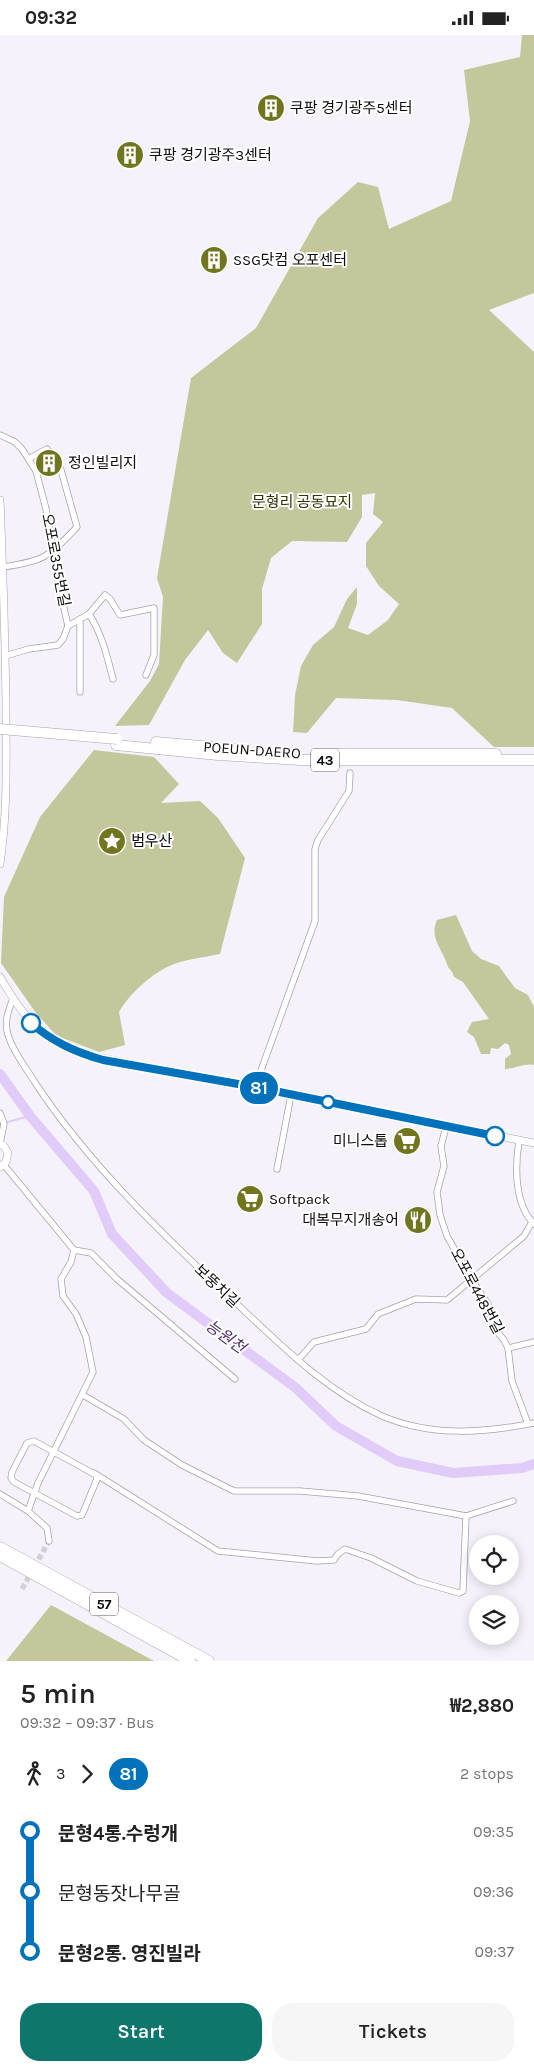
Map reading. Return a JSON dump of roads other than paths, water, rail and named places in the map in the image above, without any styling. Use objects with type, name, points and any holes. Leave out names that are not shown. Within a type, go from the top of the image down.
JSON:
[{"type":"highway","name":"POEUN-DAERO","points":[[0,729],[218,755],[300,760],[534,760]]},
{"type":"highway","name":"43","points":[[0,736],[117,742]]},
{"type":"highway","name":"POEUN-DAERO","points":[[117,742],[282,754],[534,753]]},
{"type":"highway","name":"57","points":[[0,1547],[209,1661]]},
{"type":"highway","name":"57","points":[[0,1556],[190,1661]]},
{"type":"street","name":"오포로355번길","points":[[0,435],[15,442],[30,458],[36,471],[46,509],[68,626],[63,639],[58,645],[29,649],[5,656]]},
{"type":"street","points":[[2,571],[42,559],[53,552],[77,527],[61,470],[47,449],[30,458]]},
{"type":"street","points":[[0,500],[5,656],[3,752],[7,809],[0,864]]},
{"type":"street","points":[[68,626],[88,614],[105,595],[110,599],[120,615],[154,608],[154,655],[146,675]]},
{"type":"street","points":[[88,614],[95,624],[104,647],[113,679]]},
{"type":"street","points":[[80,619],[80,692]]},
{"type":"street","points":[[255,1087],[315,921],[315,849],[349,791],[350,773]]},
{"type":"street","points":[[0,977],[31,1023],[55,1042],[86,1055],[534,1143]]},
{"type":"street","name":"보뚱치길","points":[[14,999],[7,1012],[6,1022],[13,1047],[52,1107],[73,1135],[178,1248],[298,1360],[342,1394],[404,1424],[428,1430],[454,1432],[504,1429],[531,1424]]},
{"type":"street","points":[[277,1169],[291,1095]]},
{"type":"street","points":[[1,1115],[4,1124],[0,1144],[4,1146],[8,1153],[2,1166],[74,1250],[91,1253],[123,1284],[235,1379]]},
{"type":"street","name":"오포로448번길","points":[[446,1127],[441,1146],[444,1166],[437,1192],[437,1202],[447,1236],[488,1304],[493,1327],[508,1348],[512,1381],[531,1424]]},
{"type":"street","points":[[298,1360],[314,1342],[366,1329],[378,1314],[416,1299],[447,1300],[524,1236],[533,1223],[524,1210],[517,1179],[516,1157],[519,1141]]},
{"type":"street","points":[[28,1511],[34,1493],[54,1450],[93,1372],[86,1337],[76,1314],[63,1296],[61,1279],[71,1262],[74,1250]]},
{"type":"street","points":[[508,1348],[534,1342]]},
{"type":"street","points":[[83,1395],[124,1419],[144,1440],[182,1465],[234,1491],[300,1491],[358,1497],[466,1516],[513,1501]]},
{"type":"street","points":[[94,1473],[97,1479],[80,1516],[73,1515],[14,1482],[11,1478],[12,1472],[27,1443],[34,1441],[94,1473],[218,1551],[317,1561],[334,1560],[338,1554],[346,1549],[418,1581],[459,1593],[463,1591],[466,1516]]},
{"type":"street","points":[[0,1494],[28,1511],[47,1528],[49,1541]]},
{"type":"waterway","name":"능원천","points":[[0,1074],[30,1116],[94,1191],[112,1234],[167,1293],[296,1388],[336,1426],[397,1461],[453,1473],[522,1468],[534,1464]]},
{"type":"waterway","points":[[0,1124],[30,1116]]},
{"type":"tunnel","points":[[22,1589],[49,1541]]},
{"type":"place","name":"쿠팡 경기광주5센터","points":[[271,108]]},
{"type":"place","name":"쿠팡 경기광주3센터","points":[[130,155]]},
{"type":"place","name":"SSG닷컴 오포센터","points":[[214,260]]},
{"type":"place","name":"정인빌리지","points":[[49,463]]},
{"type":"place","name":"범우산","points":[[112,841]]},
{"type":"place","name":"미니스톱","points":[[407,1141]]},
{"type":"place","name":"Softpack","points":[[250,1199]]},
{"type":"place","name":"대복무지개송어","points":[[418,1220]]},
{"type":"park label","name":"문형리 공동묘지","points":[[302,502]]}]
